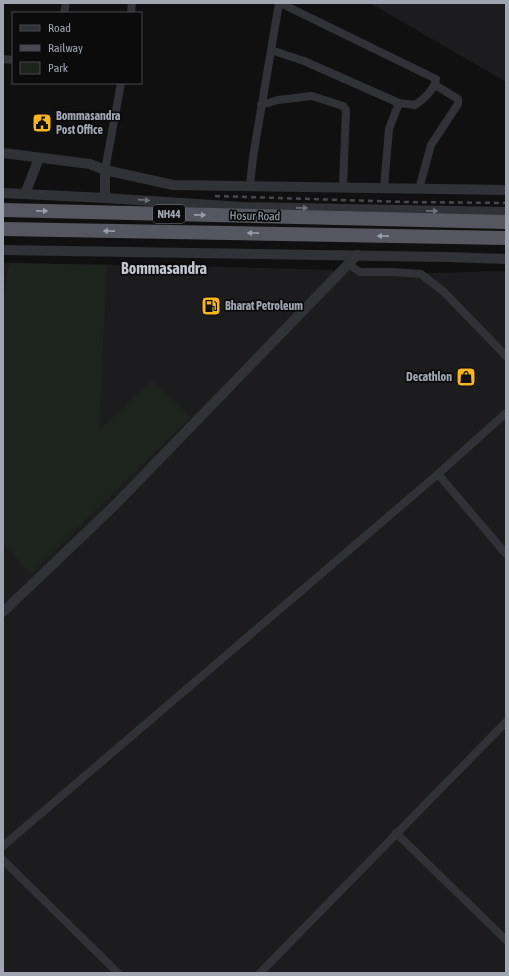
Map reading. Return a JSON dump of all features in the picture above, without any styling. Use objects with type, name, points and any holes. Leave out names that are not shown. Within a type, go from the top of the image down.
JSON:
[{"type":"highway","name":"Hosur Road","points":[[3,210],[506,222]]},
{"type":"highway","name":"Hosur Road","points":[[3,229],[506,238]]},
{"type":"street","points":[[250,186],[261,105],[271,50],[280,3],[436,79],[435,84],[415,106],[399,103],[304,61],[271,50]]},
{"type":"street","points":[[105,198],[105,170],[121,84]]},
{"type":"street","points":[[419,189],[431,146],[458,104],[458,99],[435,84]]},
{"type":"street","points":[[261,105],[278,100],[312,96],[343,106],[346,110],[343,187]]},
{"type":"street","points":[[384,188],[389,129],[399,103]]},
{"type":"street","points":[[3,153],[90,164],[105,170],[173,185],[506,190]]},
{"type":"street","points":[[25,194],[39,158]]},
{"type":"street","points":[[171,202],[173,185]]},
{"type":"street","points":[[3,193],[242,207],[506,212]]},
{"type":"street","points":[[3,250],[357,255],[506,259]]},
{"type":"street","points":[[3,612],[114,506],[357,255]]},
{"type":"street","points":[[348,264],[360,272],[421,274],[444,292],[506,356]]},
{"type":"street","points":[[3,846],[438,474],[506,413]]},
{"type":"street","points":[[438,474],[506,554]]},
{"type":"street","points":[[260,973],[506,722]]},
{"type":"street","points":[[396,833],[506,940]]},
{"type":"street","points":[[3,860],[118,973]]},
{"type":"shaded area","points":[[370,3],[506,3],[506,82]]},
{"type":"shaded area","points":[[3,263],[195,266],[433,273],[506,271],[506,973],[3,973]]},
{"type":"green space","points":[[9,263],[107,265],[99,430],[152,380],[191,417],[31,574],[3,544],[3,300]]},
{"type":"railway","points":[[215,196],[405,202],[506,203]]},
{"type":"place","name":"Bommasandra Post Office","points":[[42,123]]},
{"type":"place","name":"Bharat Petroleum","points":[[211,306]]},
{"type":"place","name":"Decathlon","points":[[466,377]]},
{"type":"district","name":"Bommasandra","points":[[164,268]]}]
